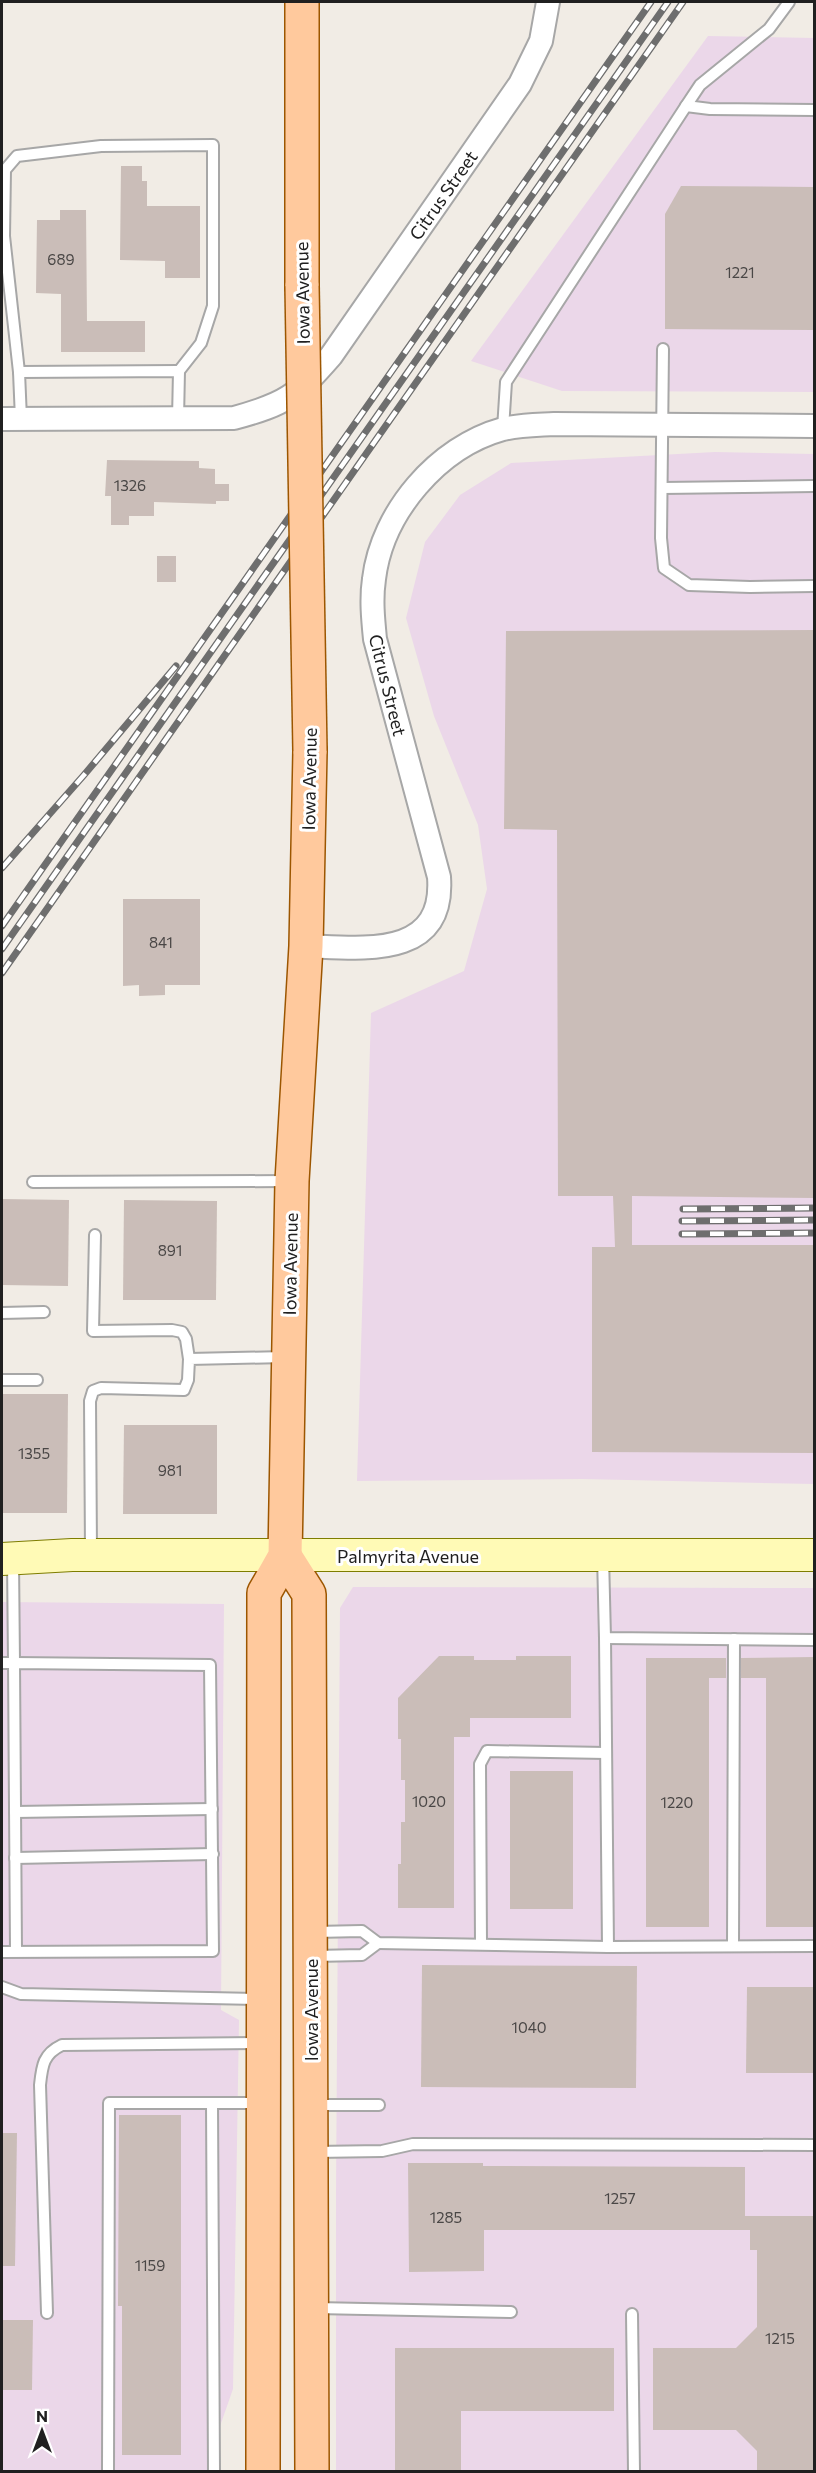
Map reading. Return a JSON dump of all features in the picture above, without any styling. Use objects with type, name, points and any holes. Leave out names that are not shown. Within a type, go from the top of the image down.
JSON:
[{"type":"main road","name":"Iowa Avenue","points":[[263,2472],[264,1593],[285,1556],[292,1181],[306,946],[310,751],[302,286],[302,2]]},
{"type":"main road","name":"Iowa Avenue","points":[[285,1556],[309,1594],[312,2472]]},
{"type":"street","name":"Citrus Street","points":[[11,420],[234,418],[265,410],[287,400],[307,383],[331,356],[520,84],[541,41],[548,2]]},
{"type":"street","name":"Citrus Street","points":[[306,946],[389,947],[417,934],[434,916],[439,896],[439,877],[375,639],[372,602],[374,577],[388,530],[412,492],[430,471],[453,454],[503,429],[554,424],[814,426]]},
{"type":"street","name":"Palmyrita Avenue","points":[[7,1559],[92,1556],[814,1555]]},
{"type":"lane","points":[[503,429],[506,382],[700,85],[769,29],[789,2]]},
{"type":"lane","points":[[686,106],[711,109],[814,110]]},
{"type":"lane","points":[[11,420],[20,372],[4,236],[5,170],[17,156],[101,147],[213,145],[213,306],[201,344],[179,371],[178,420]]},
{"type":"lane","points":[[663,350],[661,538],[664,568],[689,585],[814,586]]},
{"type":"lane","points":[[20,372],[179,371]]},
{"type":"lane","points":[[662,488],[814,486]]},
{"type":"lane","points":[[33,1182],[292,1181]]},
{"type":"lane","points":[[92,1556],[90,1401],[93,1391],[101,1388],[184,1390],[188,1380],[189,1359],[186,1339],[182,1332],[172,1330],[93,1331],[95,1235]]},
{"type":"lane","points":[[2,1313],[44,1312]]},
{"type":"lane","points":[[189,1359],[289,1357]]},
{"type":"lane","points":[[2,1380],[37,1380]]},
{"type":"lane","points":[[603,1556],[608,1947]]},
{"type":"lane","points":[[7,1559],[14,1663],[16,1951]]},
{"type":"lane","points":[[605,1638],[814,1640]]},
{"type":"lane","points":[[733,1946],[734,1639]]},
{"type":"lane","points":[[2,1663],[210,1665],[213,1854],[213,1951],[2,1952]]},
{"type":"lane","points":[[481,1944],[480,1764],[487,1751],[606,1753]]},
{"type":"lane","points":[[15,1812],[212,1809]]},
{"type":"lane","points":[[15,1858],[213,1854]]},
{"type":"lane","points":[[311,1944],[362,1931],[378,1943],[608,1947],[814,1946]]},
{"type":"lane","points":[[311,1944],[362,1955],[378,1943]]},
{"type":"lane","points":[[2,1987],[21,1994],[263,1999]]},
{"type":"lane","points":[[47,2313],[40,2085],[42,2064],[46,2056],[62,2045],[263,2043]]},
{"type":"lane","points":[[108,2472],[109,2103],[263,2103]]},
{"type":"lane","points":[[212,2103],[214,2472]]},
{"type":"lane","points":[[311,2105],[379,2105]]},
{"type":"lane","points":[[312,2152],[382,2151],[413,2144],[814,2145]]},
{"type":"lane","points":[[312,2308],[511,2312]]},
{"type":"lane","points":[[632,2314],[634,2472]]},
{"type":"shaded area","points":[[708,36],[814,38],[814,392],[562,391],[471,361]]},
{"type":"shaded area","points":[[715,452],[814,454],[814,1484],[582,1479],[357,1481],[371,1013],[464,971],[487,889],[478,825],[434,716],[406,618],[425,542],[460,495],[511,463]]},
{"type":"shaded area","points":[[353,1587],[814,1588],[814,2471],[336,2472],[340,1608]]},
{"type":"shaded area","points":[[2,1602],[224,1604],[221,2010],[239,2020],[233,2389],[219,2429],[218,2471],[2,2472]]},
{"type":"building","points":[[121,166],[142,166],[142,181],[147,181],[147,206],[200,206],[200,278],[165,278],[165,261],[120,260]]},
{"type":"building","points":[[681,186],[814,187],[814,330],[665,329],[665,214]]},
{"type":"building","points":[[60,210],[86,210],[87,321],[145,321],[145,352],[61,352],[61,294],[36,293],[37,220],[60,220]]},
{"type":"building","points":[[107,460],[199,461],[199,468],[215,469],[215,484],[229,484],[229,501],[216,501],[216,504],[154,502],[154,516],[129,516],[129,525],[111,525],[111,496],[105,496]]},
{"type":"building","points":[[157,556],[176,556],[176,582],[157,582]]},
{"type":"building","points":[[814,630],[814,1198],[632,1196],[632,1245],[814,1245],[814,1453],[592,1452],[592,1247],[615,1247],[613,1196],[558,1196],[557,830],[504,829],[506,631]]},
{"type":"building","points":[[123,899],[200,899],[200,985],[165,985],[165,995],[139,996],[139,985],[123,986]]},
{"type":"building","points":[[2,1199],[69,1200],[68,1286],[2,1285]]},
{"type":"building","points":[[124,1200],[217,1201],[216,1300],[123,1300]]},
{"type":"building","points":[[2,1394],[68,1394],[67,1513],[2,1513]]},
{"type":"building","points":[[124,1425],[217,1425],[217,1514],[123,1514]]},
{"type":"building","points":[[439,1656],[474,1656],[474,1660],[516,1660],[516,1656],[571,1656],[571,1718],[470,1718],[470,1737],[454,1737],[454,1908],[398,1908],[398,1864],[401,1864],[401,1822],[405,1822],[405,1780],[401,1780],[398,1698]]},
{"type":"building","points":[[814,1657],[814,1927],[766,1927],[766,1678],[741,1678],[741,1658]]},
{"type":"building","points":[[646,1658],[726,1658],[726,1678],[709,1678],[709,1927],[646,1927]]},
{"type":"building","points":[[510,1771],[573,1771],[573,1909],[510,1909]]},
{"type":"building","points":[[422,1965],[637,1966],[636,2088],[421,2087]]},
{"type":"building","points":[[747,1987],[814,1987],[814,2073],[746,2073]]},
{"type":"building","points":[[119,2115],[181,2115],[181,2455],[122,2455],[122,2306],[118,2306]]},
{"type":"building","points":[[2,2133],[17,2133],[15,2266],[2,2266]]},
{"type":"building","points":[[408,2163],[483,2163],[483,2166],[745,2167],[745,2216],[813,2216],[814,2472],[757,2472],[757,2451],[736,2430],[653,2430],[653,2348],[736,2348],[757,2327],[757,2250],[750,2250],[750,2230],[484,2230],[484,2271],[409,2272]]},
{"type":"building","points":[[2,2320],[33,2320],[32,2390],[2,2390]]},
{"type":"building","points":[[395,2348],[614,2348],[614,2411],[461,2411],[461,2472],[395,2472]]},
{"type":"railway","points":[[2,926],[651,2]]},
{"type":"railway","points":[[2,949],[668,2]]},
{"type":"railway","points":[[2,973],[683,2]]},
{"type":"railway","points":[[2,868],[176,666]]},
{"type":"railway","points":[[683,1209],[814,1208]]},
{"type":"railway","points":[[682,1221],[814,1220]]},
{"type":"railway","points":[[682,1234],[814,1233]]}]
